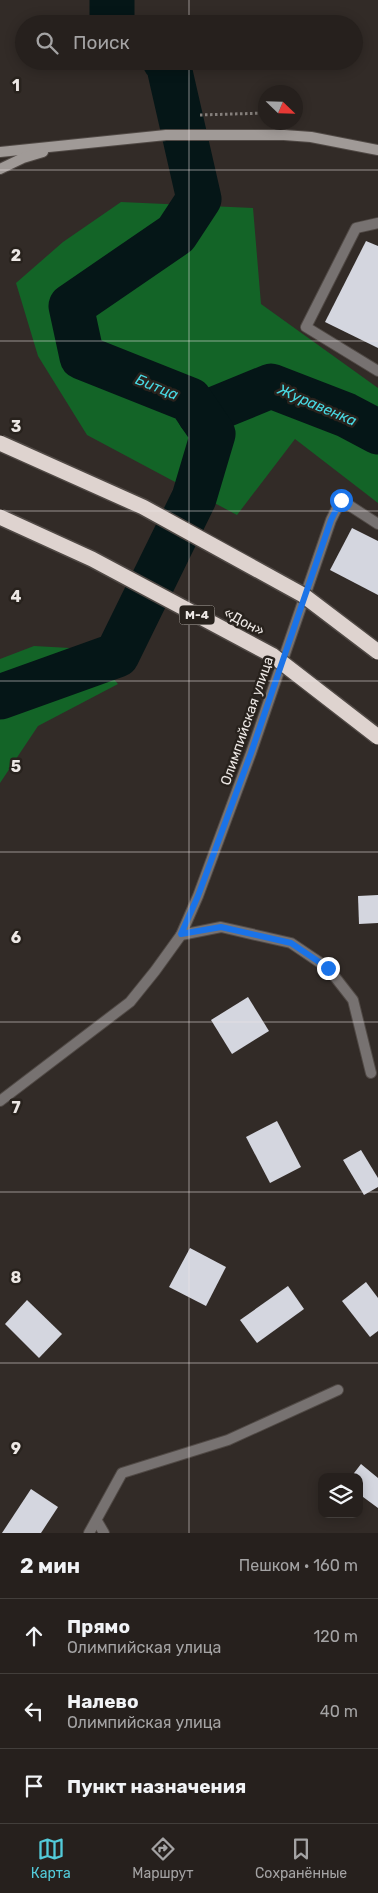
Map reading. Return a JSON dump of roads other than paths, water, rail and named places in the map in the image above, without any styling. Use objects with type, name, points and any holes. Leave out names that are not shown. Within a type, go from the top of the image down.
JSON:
[{"type":"highway","points":[[0,443],[143,507],[295,590],[378,652]]},
{"type":"highway","name":"«Дон»","points":[[0,517],[92,559],[272,655],[378,737]]},
{"type":"main road","points":[[0,152],[166,135],[284,135],[311,137],[378,150]]},
{"type":"main road","points":[[0,169],[23,158],[74,144]]},
{"type":"street","points":[[378,223],[356,228],[306,327],[378,371]]},
{"type":"street","name":"Олимпийская улица","points":[[0,1101],[130,1002],[156,971],[181,934],[198,896],[251,753],[331,520],[341,500],[378,524]]},
{"type":"street","points":[[181,934],[221,927],[291,943],[328,968],[353,1000],[371,1073]]},
{"type":"street","points":[[89,1533],[122,1473],[228,1440],[338,1390]]},
{"type":"street","points":[[96,1521],[104,1533]]},
{"type":"waterway","name":"Битца","points":[[112,0],[112,15]]},
{"type":"waterway","name":"Битца","points":[[0,697],[117,655],[194,498],[213,434],[190,400],[82,357],[71,306],[176,234],[199,199],[170,70]]},
{"type":"waterway","name":"Журавенка","points":[[200,415],[271,386],[346,415],[378,432]]}]
